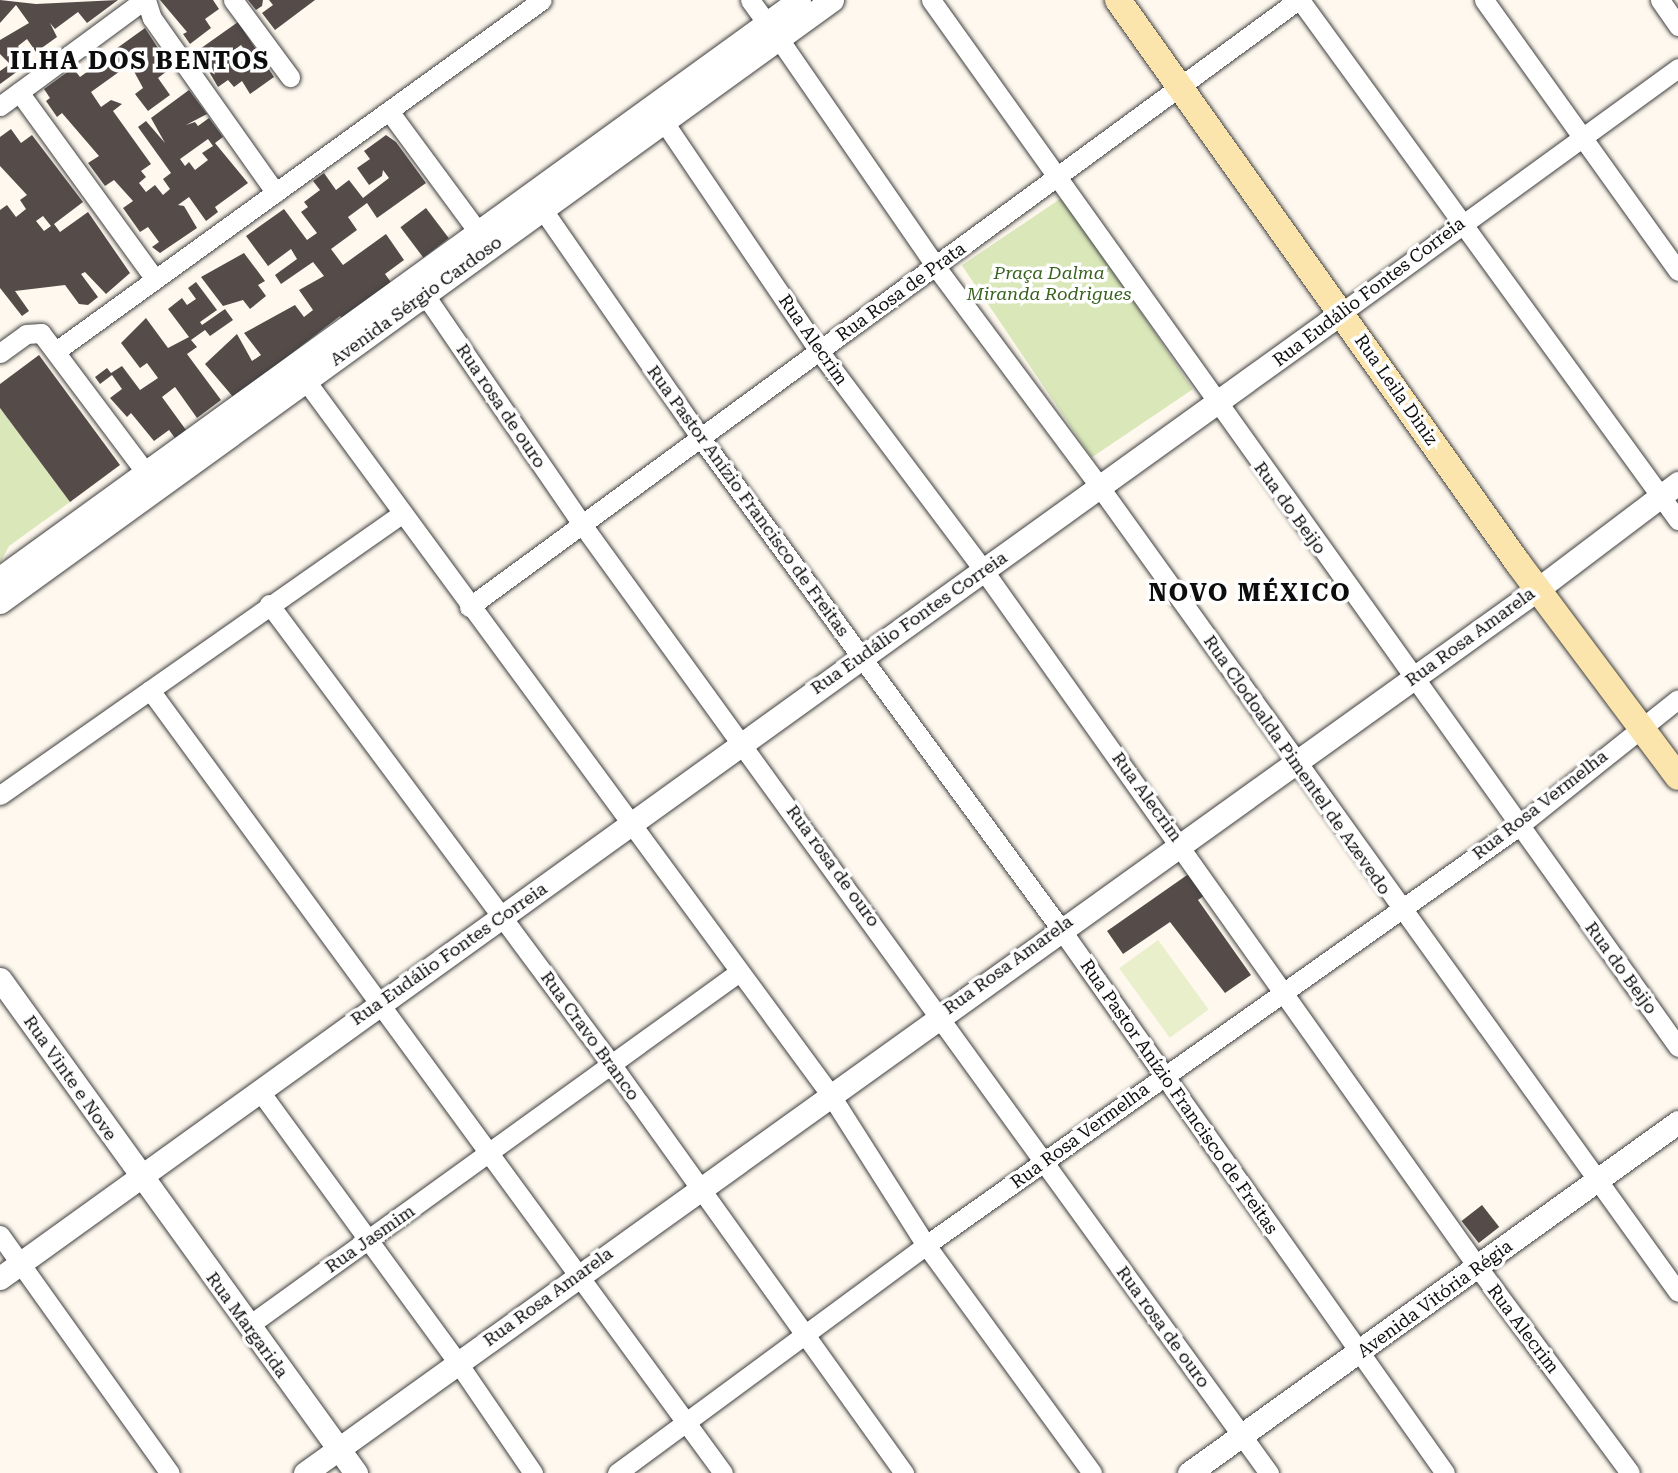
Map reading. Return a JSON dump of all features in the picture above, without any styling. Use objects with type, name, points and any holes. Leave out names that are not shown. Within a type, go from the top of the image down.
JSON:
[{"type":"main road","name":"Rua Leila Diniz","points":[[1118,0],[1538,589],[1678,777]]},
{"type":"street","points":[[0,106],[145,0],[152,18],[276,192]]},
{"type":"street","points":[[233,0],[290,77]]},
{"type":"street","points":[[56,351],[542,0]]},
{"type":"street","name":"Rua Clodoalda Pimentel de Azevedo","points":[[750,0],[936,267],[1099,486],[1597,1184],[1678,1292]]},
{"type":"street","name":"Avenida Sérgio Cardoso","points":[[773,31],[799,0]]},
{"type":"street","name":"Avenida Sérgio Cardoso","points":[[0,602],[38,563],[152,480],[773,31],[832,0]]},
{"type":"street","name":"Rua do Beijo","points":[[931,0],[1216,405],[1678,1047]]},
{"type":"street","points":[[1299,0],[1462,223],[1670,489],[1678,520]]},
{"type":"street","name":"Rua Rosa de Prata","points":[[469,607],[1183,88],[1299,0]]},
{"type":"street","points":[[1484,0],[1678,271]]},
{"type":"street","points":[[1660,0],[1678,26]]},
{"type":"street","name":"Rua Eudálio Fontes Correia","points":[[0,1278],[379,1002],[631,825],[859,657],[1216,405],[1678,68]]},
{"type":"street","points":[[19,92],[155,279]]},
{"type":"street","points":[[389,111],[485,240]]},
{"type":"street","name":"Rua Alecrim","points":[[659,115],[819,351],[984,571],[1179,842],[1477,1266],[1630,1473]]},
{"type":"street","name":"Rua Pastor Anízio Francisco de Freitas","points":[[537,202],[700,437],[1060,928],[1445,1473]]},
{"type":"street","name":"Rua rosa de ouro","points":[[420,287],[581,523],[940,1014],[1269,1473]]},
{"type":"street","points":[[0,353],[36,331],[56,351],[152,480]]},
{"type":"street","points":[[300,373],[469,607],[830,1094],[926,1245],[1092,1473]]},
{"type":"street","name":"Rua Rosa Amarela","points":[[339,1447],[1179,842],[1538,589],[1670,489]]},
{"type":"street","points":[[0,795],[401,514]]},
{"type":"street","name":"Avenida Sérgio Cardoso","points":[[0,578],[38,563]]},
{"type":"street","name":"Rua Cravo Branco","points":[[270,604],[612,1065],[804,1338],[904,1473]]},
{"type":"street","points":[[150,690],[493,1153],[723,1473]]},
{"type":"street","name":"Rua Rosa Vermelha","points":[[617,1473],[804,1338],[926,1245],[1399,908],[1519,826],[1678,699]]},
{"type":"street","name":"Rua Jasmim","points":[[248,1326],[493,1153],[739,972]]},
{"type":"street","name":"Rua Vinte e Nove","points":[[0,979],[140,1177]]},
{"type":"street","points":[[258,1090],[458,1363],[533,1473]]},
{"type":"street","name":"Avenida Vitória Régia","points":[[1189,1473],[1359,1354],[1477,1266],[1597,1184],[1678,1122]]},
{"type":"street","name":"Rua Margarida","points":[[140,1177],[356,1473]]},
{"type":"street","points":[[0,1235],[170,1473]]},
{"type":"street","points":[[305,1473],[339,1447]]},
{"type":"green space","name":"Praça Dalma Miranda Rodrigues","points":[[1063,197],[1193,389],[1092,458],[962,265]]},
{"type":"green space","points":[[0,408],[70,502],[9,546],[0,563]]},
{"type":"green space","points":[[1158,940],[1209,1010],[1170,1038],[1119,968]]},
{"type":"building","points":[[0,0],[36,4],[118,0],[87,23],[78,12],[55,29],[50,23],[57,37],[36,52],[27,39],[18,46],[29,63],[0,84],[0,71],[10,64],[0,54],[0,40],[29,23],[16,5],[0,23]]},
{"type":"building","points":[[160,0],[213,0],[219,9],[205,19],[211,28],[190,44],[183,34],[187,32]]},
{"type":"building","points":[[248,0],[263,0],[262,6],[256,10]]},
{"type":"building","points":[[269,0],[315,0],[275,30],[262,13],[273,5]]},
{"type":"building","points":[[238,22],[274,77],[250,94],[242,81],[234,87],[228,80],[218,87],[197,51]],"holes":[[[241,45],[253,62],[247,66],[230,53]]]},
{"type":"building","points":[[145,28],[171,68],[158,78],[170,95],[148,111],[135,94],[143,88],[130,64],[91,92],[101,107],[111,100],[122,104],[113,111],[151,164],[141,171],[146,177],[139,183],[146,192],[155,185],[163,195],[170,189],[163,179],[171,173],[138,127],[146,121],[165,143],[151,118],[189,90],[207,114],[186,125],[195,122],[198,126],[209,118],[223,137],[215,143],[248,183],[215,207],[218,212],[206,221],[189,197],[178,205],[184,206],[197,228],[160,253],[152,247],[159,242],[148,227],[140,232],[123,208],[133,201],[114,180],[105,186],[88,163],[99,156],[62,113],[57,117],[46,101],[50,98],[44,89],[73,68],[80,77],[95,66],[88,57],[100,48],[106,56]],"holes":[[[208,139],[213,146],[202,153],[208,160],[195,170],[189,162],[185,166],[180,159]]]},
{"type":"building","points":[[11,129],[21,143],[32,135],[83,202],[54,224],[60,232],[88,212],[130,273],[106,294],[85,272],[81,274],[98,297],[88,305],[79,304],[65,285],[15,291],[29,311],[22,316],[0,288],[0,210],[7,205],[16,217],[26,209],[20,200],[27,195],[0,166],[0,137]],"holes":[[[43,216],[51,226],[44,231],[36,221]]]},
{"type":"building","points":[[386,135],[396,142],[426,183],[377,218],[367,203],[348,217],[357,230],[331,249],[343,265],[386,234],[404,260],[385,274],[393,285],[343,319],[340,316],[234,398],[205,364],[237,334],[252,361],[261,355],[244,333],[295,305],[304,317],[313,310],[299,290],[324,276],[313,262],[281,284],[275,275],[297,259],[291,249],[268,266],[246,236],[284,209],[307,240],[317,233],[301,212],[308,207],[304,202],[320,190],[313,181],[324,173],[336,190],[349,180],[363,198],[389,178],[383,170],[382,176],[369,185],[357,168],[370,159],[364,151]]},
{"type":"building","points":[[426,208],[449,238],[423,258],[400,227]]},
{"type":"building","points":[[244,253],[265,281],[258,285],[266,296],[250,309],[243,300],[223,306],[201,277]]},
{"type":"building","points":[[196,282],[217,310],[200,322],[202,325],[225,309],[233,320],[210,336],[205,330],[191,340],[197,347],[187,354],[221,400],[197,418],[175,387],[162,397],[186,430],[175,438],[169,430],[154,441],[131,413],[127,417],[110,398],[122,389],[112,375],[100,384],[95,377],[107,368],[111,373],[122,366],[140,390],[158,378],[147,363],[140,368],[121,343],[146,318],[168,348],[189,337],[168,309],[182,298],[187,305],[196,299],[188,288]]},
{"type":"building","points":[[39,355],[120,465],[70,502],[0,408],[0,384]]},
{"type":"building","points":[[1190,873],[1205,895],[1198,900],[1251,975],[1225,993],[1170,922],[1123,954],[1107,931]]},
{"type":"building","points":[[1482,1205],[1499,1227],[1479,1243],[1462,1221]]},
{"type":"district","name":"ILHA DOS BENTOS","points":[[140,62]]},
{"type":"district","name":"NOVO MÉXICO","points":[[1250,594]]}]
